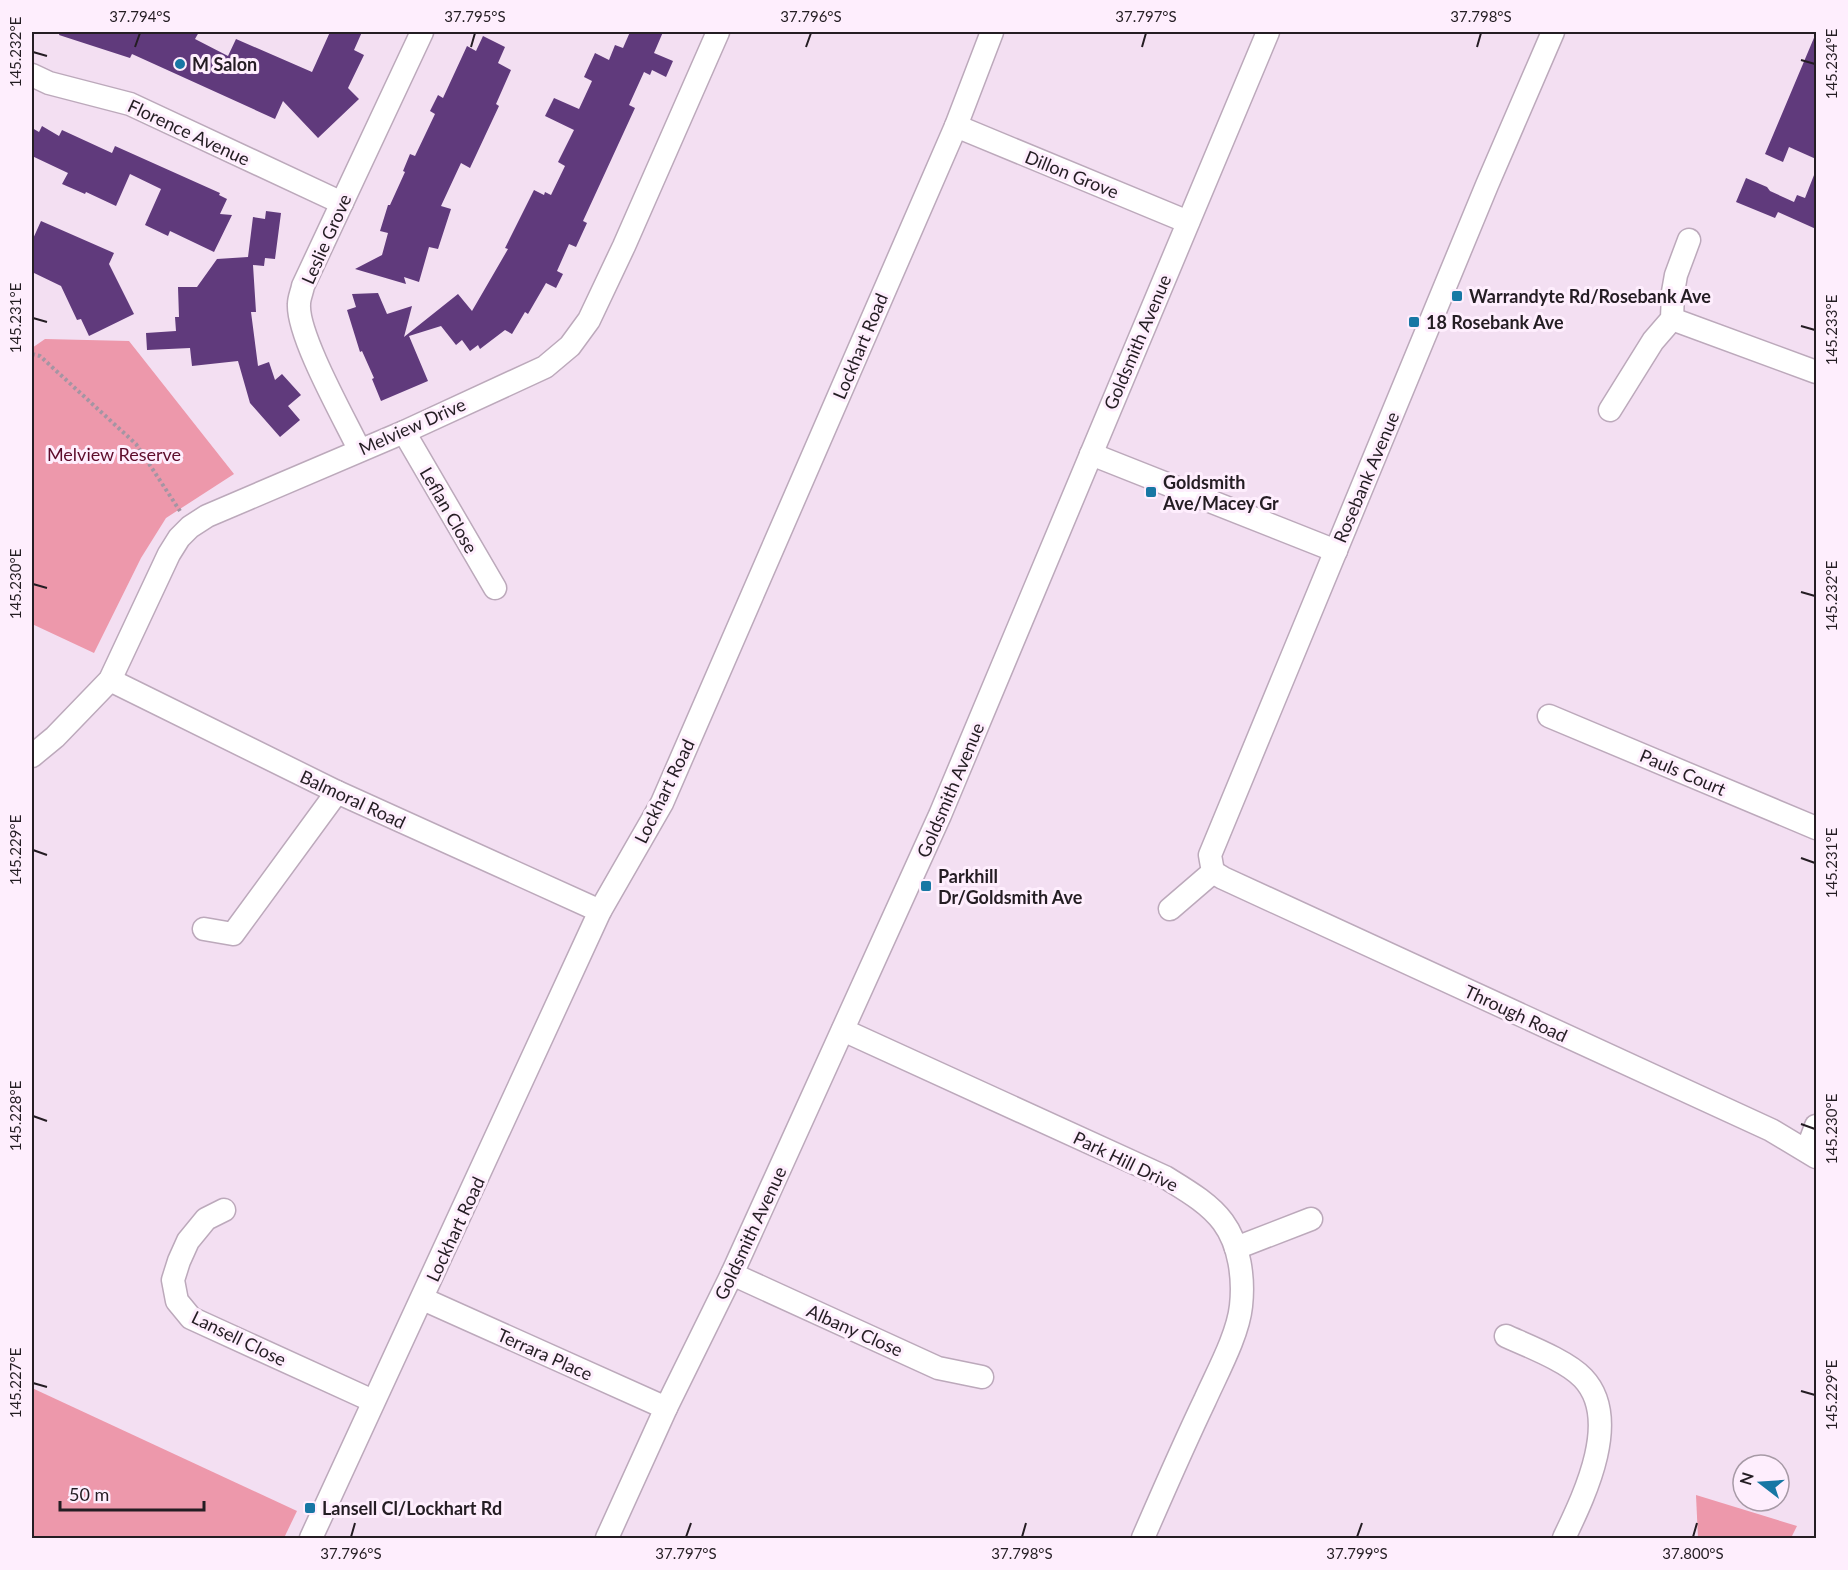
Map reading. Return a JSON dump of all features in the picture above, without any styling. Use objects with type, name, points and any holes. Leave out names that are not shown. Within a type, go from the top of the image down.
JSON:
[{"type":"street","name":"Leslie Grove","points":[[359,449],[318,364],[301,322],[299,303],[303,286],[422,32]]},
{"type":"street","name":"Melview Drive","points":[[32,756],[110,680],[169,554],[179,538],[190,527],[224,508],[359,449],[404,432],[545,367],[570,346],[589,320],[624,246],[718,32]]},
{"type":"street","name":"Lockhart Road","points":[[311,1539],[600,911],[662,803],[956,126],[992,32]]},
{"type":"street","name":"Goldsmith Avenue","points":[[607,1539],[666,1408],[732,1274],[940,815],[1268,32]]},
{"type":"street","name":"Rosebank Avenue","points":[[1213,872],[1210,855],[1553,32]]},
{"type":"street","name":"Florence Avenue","points":[[32,75],[49,83],[130,104],[342,203]]},
{"type":"street","name":"Dillon Grove","points":[[956,126],[1188,222]]},
{"type":"street","points":[[1610,410],[1653,341],[1672,319],[1676,275],[1689,240]]},
{"type":"street","points":[[1672,319],[1816,372]]},
{"type":"street","name":"Leflan Close","points":[[404,432],[495,588]]},
{"type":"street","points":[[1091,453],[1336,551]]},
{"type":"street","name":"Balmoral Road","points":[[110,680],[337,792],[600,911]]},
{"type":"street","name":"Pauls Court","points":[[1549,716],[1816,828]]},
{"type":"street","points":[[204,929],[233,934],[337,792]]},
{"type":"street","points":[[1170,909],[1213,872]]},
{"type":"street","name":"Through Road","points":[[1213,872],[1771,1130],[1812,1153]]},
{"type":"street","name":"Park Hill Drive","points":[[843,1030],[1166,1178],[1195,1195],[1223,1222],[1236,1248],[1242,1277],[1242,1307],[1230,1344],[1172,1471],[1147,1537]]},
{"type":"street","points":[[1812,1153],[1816,1126]]},
{"type":"street","name":"Lansell Close","points":[[224,1210],[206,1219],[188,1240],[173,1280],[177,1301],[190,1318],[373,1401]]},
{"type":"street","points":[[1236,1248],[1311,1219]]},
{"type":"street","name":"Albany Close","points":[[732,1274],[938,1368],[982,1377]]},
{"type":"street","name":"Terrara Place","points":[[423,1299],[666,1408]]},
{"type":"street","points":[[1506,1336],[1556,1359],[1583,1377],[1598,1398],[1599,1446],[1582,1500],[1563,1539]]},
{"type":"path","points":[[32,354],[40,356],[136,444],[190,527]]},
{"type":"green space","name":"Melview Reserve","points":[[45,339],[129,341],[234,474],[166,518],[141,558],[94,653],[32,624],[32,348]]},
{"type":"green space","points":[[32,1388],[297,1511],[284,1538],[32,1538]]},
{"type":"green space","points":[[1696,1495],[1731,1506],[1731,1513],[1755,1513],[1797,1526],[1791,1538],[1698,1538]]},
{"type":"building","points":[[60,32],[199,32],[195,39],[228,56],[236,39],[312,72],[330,32],[362,32],[354,50],[364,55],[348,88],[359,99],[318,138],[283,101],[275,119],[132,54],[130,58],[59,35]]},
{"type":"building","points":[[630,32],[663,32],[654,53],[673,61],[666,77],[652,70],[650,75],[644,72],[629,105],[635,108],[583,221],[587,223],[576,247],[569,244],[557,271],[563,274],[556,288],[546,283],[528,314],[525,312],[512,334],[505,330],[480,349],[478,345],[470,351],[462,340],[456,345],[441,326],[409,336],[428,381],[381,401],[372,379],[374,378],[362,351],[360,352],[347,310],[356,307],[352,294],[378,293],[387,314],[412,306],[404,337],[458,294],[472,311],[508,249],[505,248],[534,190],[544,195],[545,192],[551,195],[565,166],[558,162],[574,130],[545,116],[554,98],[579,109],[592,81],[584,77],[595,53],[609,60],[615,45],[623,48]]},
{"type":"building","points":[[1816,33],[1816,159],[1789,147],[1783,162],[1765,154]]},
{"type":"building","points":[[483,36],[505,47],[498,63],[511,70],[496,104],[499,106],[470,168],[461,163],[441,206],[451,209],[438,249],[429,247],[419,282],[404,277],[406,284],[355,269],[382,255],[388,233],[380,231],[388,205],[405,172],[403,171],[410,154],[415,156],[435,114],[430,111],[438,95],[443,98],[467,46],[476,51]]},
{"type":"building","points":[[42,126],[59,136],[62,130],[112,153],[115,146],[220,193],[219,195],[227,199],[220,214],[232,215],[214,252],[170,231],[168,236],[145,225],[161,189],[130,174],[116,206],[62,184],[68,173],[32,156],[32,128],[39,132]]},
{"type":"building","points":[[1816,170],[1816,229],[1778,212],[1775,218],[1736,202],[1746,178],[1794,202],[1797,195],[1805,198]]},
{"type":"building","points":[[266,211],[281,213],[275,259],[265,258],[264,266],[253,265],[256,312],[251,312],[258,366],[269,362],[275,380],[282,374],[301,395],[288,406],[300,420],[280,437],[250,403],[238,361],[192,366],[190,348],[147,350],[146,333],[176,331],[175,317],[179,317],[178,287],[197,287],[217,259],[248,257],[253,217],[265,219]]},
{"type":"building","points":[[41,221],[114,253],[109,264],[134,314],[89,336],[81,319],[77,320],[61,286],[32,272],[32,241]]},
{"type":"place","name":"M Salon","points":[[180,64]]},
{"type":"place","name":"Warrandyte Rd/Rosebank Ave","points":[[1457,296]]},
{"type":"place","name":"18 Rosebank Ave","points":[[1414,322]]},
{"type":"place","name":"Goldsmith Ave/Macey Gr","points":[[1151,492]]},
{"type":"place","name":"Parkhill Dr/Goldsmith Ave","points":[[926,886]]},
{"type":"place","name":"Lansell Cl/Lockhart Rd","points":[[310,1508]]}]
